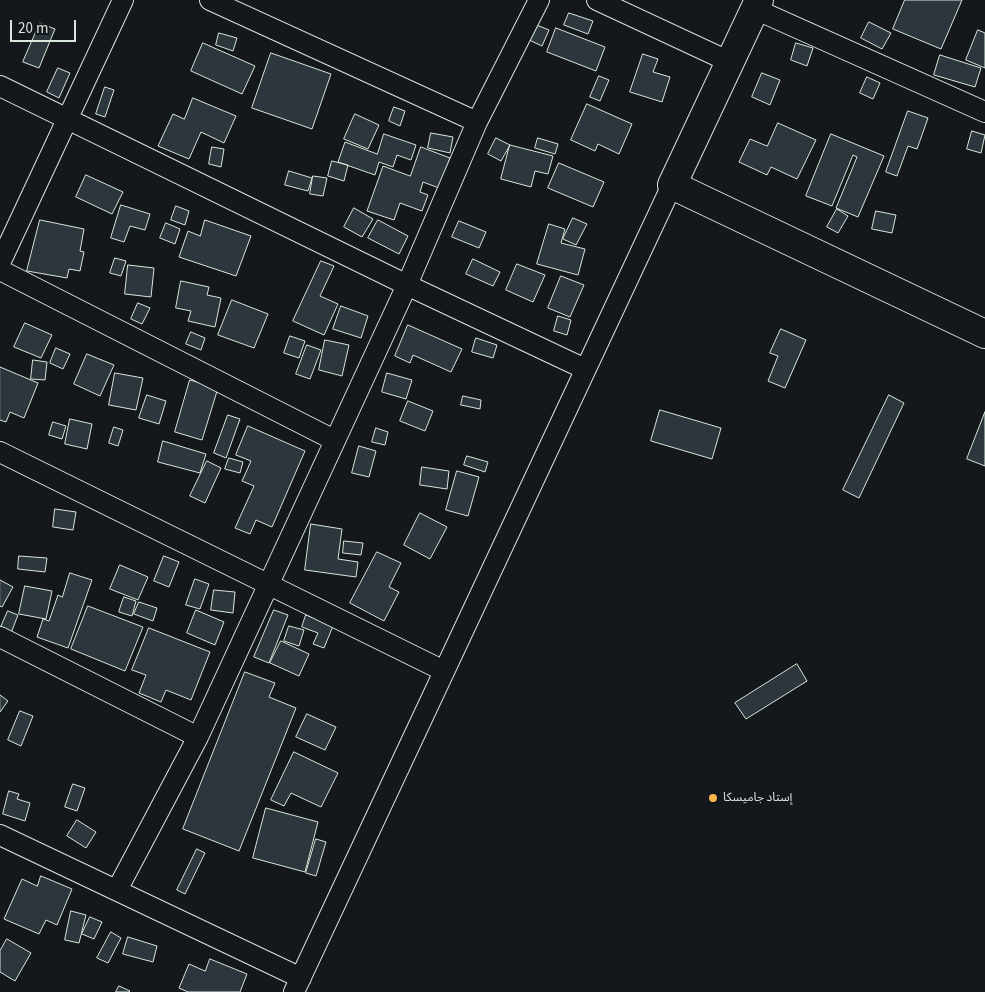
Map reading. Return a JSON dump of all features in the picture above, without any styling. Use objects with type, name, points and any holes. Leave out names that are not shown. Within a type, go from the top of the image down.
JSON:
[{"type":"street","points":[[0,263],[123,0]]},
{"type":"street","points":[[210,0],[477,122]]},
{"type":"street","points":[[117,890],[198,737],[407,285],[477,122],[539,0]]},
{"type":"street","points":[[597,0],[730,62]]},
{"type":"street","points":[[0,835],[117,890],[298,985],[757,5],[985,112]]},
{"type":"street","points":[[0,86],[407,285],[585,369]]},
{"type":"street","points":[[672,185],[985,334]]},
{"type":"street","points":[[0,270],[334,440]]},
{"type":"street","points":[[0,452],[444,671]]},
{"type":"street","points":[[0,637],[198,737]]},
{"type":"building","points":[[905,0],[962,0],[941,49],[893,29]]},
{"type":"building","points":[[569,13],[593,21],[588,34],[564,25]]},
{"type":"building","points":[[869,22],[891,33],[882,49],[861,38]]},
{"type":"building","points":[[40,23],[55,29],[39,68],[23,62]]},
{"type":"building","points":[[534,24],[549,30],[542,46],[527,39]]},
{"type":"building","points":[[556,28],[605,47],[596,71],[547,52]]},
{"type":"building","points":[[978,30],[985,33],[985,68],[966,60]]},
{"type":"building","points":[[219,33],[237,38],[233,51],[216,45]]},
{"type":"building","points":[[203,43],[255,66],[242,94],[191,71]]},
{"type":"building","points":[[796,43],[813,48],[807,66],[791,60]]},
{"type":"building","points":[[271,53],[331,74],[312,129],[252,108]]},
{"type":"building","points":[[643,54],[658,59],[653,72],[670,77],[662,102],[630,92]]},
{"type":"building","points":[[940,55],[981,68],[975,87],[934,75]]},
{"type":"building","points":[[58,68],[70,73],[59,98],[47,92]]},
{"type":"building","points":[[762,73],[780,80],[770,105],[752,97]]},
{"type":"building","points":[[599,76],[609,80],[600,101],[590,97]]},
{"type":"building","points":[[867,77],[880,83],[873,99],[860,93]]},
{"type":"building","points":[[105,87],[114,90],[105,117],[96,114]]},
{"type":"building","points":[[193,98],[236,116],[224,143],[201,132],[189,159],[158,146],[173,114],[184,119]]},
{"type":"building","points":[[587,104],[632,124],[619,154],[598,144],[595,151],[571,140]]},
{"type":"building","points":[[394,107],[405,111],[400,126],[389,121]]},
{"type":"building","points":[[908,111],[928,118],[917,149],[908,146],[897,176],[886,172]]},
{"type":"building","points":[[355,114],[379,125],[368,149],[344,139]]},
{"type":"building","points":[[778,123],[816,140],[797,179],[771,167],[767,175],[739,162],[750,139],[767,146]]},
{"type":"building","points":[[972,131],[985,135],[981,153],[967,149]]},
{"type":"building","points":[[431,133],[453,137],[450,153],[428,148]]},
{"type":"building","points":[[384,134],[416,145],[411,160],[397,155],[393,167],[379,162],[375,175],[338,162],[345,142],[377,154]]},
{"type":"building","points":[[831,134],[884,156],[858,217],[836,208],[857,157],[853,155],[832,206],[806,196]]},
{"type":"building","points":[[496,138],[510,145],[501,161],[488,154]]},
{"type":"building","points":[[538,138],[558,144],[555,154],[535,148]]},
{"type":"building","points":[[510,145],[553,156],[548,174],[535,171],[531,187],[501,179]]},
{"type":"building","points":[[212,147],[224,149],[221,167],[209,164]]},
{"type":"building","points":[[421,147],[450,158],[439,188],[423,182],[420,192],[428,195],[422,211],[400,203],[394,220],[367,211],[383,166],[410,176]]},
{"type":"building","points":[[332,161],[348,165],[344,181],[328,176]]},
{"type":"building","points":[[559,163],[604,182],[593,207],[548,188]]},
{"type":"building","points":[[289,171],[312,178],[308,191],[285,185]]},
{"type":"building","points":[[86,175],[123,192],[112,214],[76,197]]},
{"type":"building","points":[[313,176],[327,178],[323,196],[310,194]]},
{"type":"building","points":[[121,205],[150,214],[145,230],[130,226],[124,242],[111,238]]},
{"type":"building","points":[[176,206],[189,211],[185,225],[171,220]]},
{"type":"building","points":[[354,208],[373,219],[362,237],[344,227]]},
{"type":"building","points":[[837,209],[848,216],[838,233],[827,227]]},
{"type":"building","points":[[876,211],[896,215],[892,233],[872,229]]},
{"type":"building","points":[[573,218],[587,224],[576,245],[563,239]]},
{"type":"building","points":[[40,220],[84,229],[80,251],[84,252],[80,271],[69,269],[67,278],[27,271]]},
{"type":"building","points":[[205,220],[251,236],[236,276],[179,257],[188,231],[200,236]]},
{"type":"building","points":[[378,220],[408,236],[399,254],[368,238]]},
{"type":"building","points":[[459,221],[486,232],[479,248],[452,237]]},
{"type":"building","points":[[166,223],[180,229],[175,244],[160,238]]},
{"type":"building","points":[[549,224],[565,229],[561,243],[585,249],[578,275],[537,264]]},
{"type":"building","points":[[115,258],[126,261],[121,276],[110,273]]},
{"type":"building","points":[[473,259],[500,272],[493,286],[466,274]]},
{"type":"building","points":[[321,261],[334,266],[320,296],[338,304],[324,335],[293,321]]},
{"type":"building","points":[[517,264],[545,275],[533,302],[506,290]]},
{"type":"building","points":[[128,265],[154,268],[151,297],[125,294]]},
{"type":"building","points":[[561,276],[584,285],[570,317],[548,308]]},
{"type":"building","points":[[181,281],[209,287],[207,295],[221,298],[215,327],[188,321],[191,311],[176,308]]},
{"type":"building","points":[[232,300],[268,314],[254,348],[218,335]]},
{"type":"building","points":[[138,303],[150,308],[142,324],[131,319]]},
{"type":"building","points":[[341,306],[368,316],[361,338],[333,329]]},
{"type":"building","points":[[558,316],[571,320],[567,335],[554,331]]},
{"type":"building","points":[[25,323],[52,335],[41,358],[14,347]]},
{"type":"building","points":[[408,325],[462,349],[451,372],[413,355],[410,363],[395,356]]},
{"type":"building","points":[[781,329],[806,340],[785,388],[768,381],[778,356],[770,353]]},
{"type":"building","points":[[191,332],[205,338],[201,350],[186,344]]},
{"type":"building","points":[[290,336],[305,341],[299,358],[284,353]]},
{"type":"building","points":[[476,338],[497,345],[493,358],[472,352]]},
{"type":"building","points":[[325,340],[349,345],[342,376],[319,370]]},
{"type":"building","points":[[307,345],[321,350],[310,379],[296,374]]},
{"type":"building","points":[[56,348],[70,354],[63,369],[50,363]]},
{"type":"building","points":[[87,354],[114,365],[100,396],[74,384]]},
{"type":"building","points":[[33,360],[47,362],[45,380],[31,379]]},
{"type":"building","points":[[0,367],[38,383],[24,418],[10,412],[6,422],[0,420]]},
{"type":"building","points":[[115,373],[143,378],[136,410],[109,405]]},
{"type":"building","points":[[387,373],[412,380],[406,399],[382,392]]},
{"type":"building","points":[[190,380],[218,388],[202,440],[175,432]]},
{"type":"building","points":[[147,395],[166,401],[159,424],[139,418]]},
{"type":"building","points":[[889,395],[904,403],[859,498],[843,490]]},
{"type":"building","points":[[463,396],[481,400],[480,409],[461,405]]},
{"type":"building","points":[[408,401],[433,411],[425,431],[400,421]]},
{"type":"building","points":[[660,410],[721,428],[712,459],[651,441]]},
{"type":"building","points":[[985,412],[985,466],[967,459]]},
{"type":"building","points":[[228,415],[240,419],[226,458],[214,453]]},
{"type":"building","points":[[70,419],[92,424],[87,449],[65,444]]},
{"type":"building","points":[[53,422],[66,426],[62,439],[49,435]]},
{"type":"building","points":[[248,426],[305,451],[272,527],[256,520],[250,534],[235,528],[254,486],[242,481],[251,461],[236,455]]},
{"type":"building","points":[[114,427],[123,430],[118,446],[109,443]]},
{"type":"building","points":[[376,428],[388,432],[385,445],[372,442]]},
{"type":"building","points":[[163,441],[206,454],[200,473],[158,462]]},
{"type":"building","points":[[359,446],[376,451],[369,477],[352,473]]},
{"type":"building","points":[[467,456],[488,462],[485,472],[464,465]]},
{"type":"building","points":[[229,458],[243,462],[240,473],[225,469]]},
{"type":"building","points":[[207,461],[221,468],[205,503],[190,496]]},
{"type":"building","points":[[422,467],[449,471],[447,489],[420,485]]},
{"type":"building","points":[[457,471],[479,477],[468,516],[446,510]]},
{"type":"building","points":[[55,509],[76,512],[73,530],[53,527]]},
{"type":"building","points":[[420,513],[447,527],[430,559],[404,545]]},
{"type":"building","points":[[311,524],[342,529],[338,559],[358,562],[356,577],[305,570]]},
{"type":"building","points":[[344,541],[363,543],[361,555],[343,553]]},
{"type":"building","points":[[377,552],[401,563],[389,587],[399,592],[384,621],[350,603]]},
{"type":"building","points":[[19,556],[47,558],[45,572],[18,569]]},
{"type":"building","points":[[164,556],[179,562],[169,587],[154,581]]},
{"type":"building","points":[[120,565],[148,577],[138,600],[110,589]]},
{"type":"building","points":[[70,573],[92,580],[68,648],[37,637],[43,619],[49,621],[58,595],[62,597]]},
{"type":"building","points":[[195,579],[209,584],[200,609],[186,605]]},
{"type":"building","points":[[0,580],[13,587],[2,607],[0,606]]},
{"type":"building","points":[[25,586],[52,591],[46,619],[19,614]]},
{"type":"building","points":[[214,590],[235,592],[233,613],[211,610]]},
{"type":"building","points":[[124,597],[136,601],[132,616],[119,612]]},
{"type":"building","points":[[139,602],[157,608],[153,621],[134,614]]},
{"type":"building","points":[[88,606],[143,627],[125,671],[71,649]]},
{"type":"building","points":[[196,610],[224,622],[215,645],[187,633]]},
{"type":"building","points":[[274,610],[288,615],[269,663],[254,657]]},
{"type":"building","points":[[8,611],[18,615],[11,633],[0,629]]},
{"type":"building","points":[[306,615],[333,626],[324,648],[313,644],[318,633],[302,627]]},
{"type":"building","points":[[289,626],[304,630],[299,646],[284,641]]},
{"type":"building","points":[[149,628],[210,652],[191,700],[166,690],[161,702],[139,693],[146,675],[132,670]]},
{"type":"building","points":[[281,641],[309,654],[299,676],[270,663]]},
{"type":"building","points":[[797,664],[807,681],[746,719],[735,703]]},
{"type":"building","points":[[245,672],[275,683],[269,697],[296,708],[239,851],[183,829]]},
{"type":"building","points":[[0,695],[8,701],[0,712]]},
{"type":"building","points":[[20,711],[33,716],[21,746],[8,740]]},
{"type":"building","points":[[307,714],[336,727],[325,750],[296,737]]},
{"type":"building","points":[[294,752],[338,773],[321,807],[291,793],[284,806],[271,800]]},
{"type":"building","points":[[73,784],[85,788],[77,811],[65,807]]},
{"type":"building","points":[[9,791],[19,794],[17,799],[30,803],[25,821],[3,814]]},
{"type":"building","points":[[266,808],[318,822],[305,872],[253,858]]},
{"type":"building","points":[[77,820],[96,832],[86,848],[67,836]]},
{"type":"building","points":[[316,839],[326,842],[316,876],[306,873]]},
{"type":"building","points":[[197,849],[205,853],[185,894],[177,890]]},
{"type":"building","points":[[41,876],[72,889],[57,925],[46,920],[39,934],[4,919],[22,879],[37,886]]},
{"type":"building","points":[[71,911],[86,915],[79,943],[65,940]]},
{"type":"building","points":[[90,917],[102,922],[94,939],[82,934]]},
{"type":"building","points":[[111,932],[121,938],[108,963],[97,958]]},
{"type":"building","points":[[128,937],[157,946],[153,962],[123,954]]},
{"type":"building","points":[[7,939],[31,953],[15,981],[0,972],[0,951]]},
{"type":"building","points":[[210,959],[247,974],[240,992],[188,992],[179,988],[189,964],[205,971]]},
{"type":"building","points":[[119,986],[130,991],[116,992]]},
{"type":"place","name":"إستاد جاميسكا","points":[[713,798]]}]
